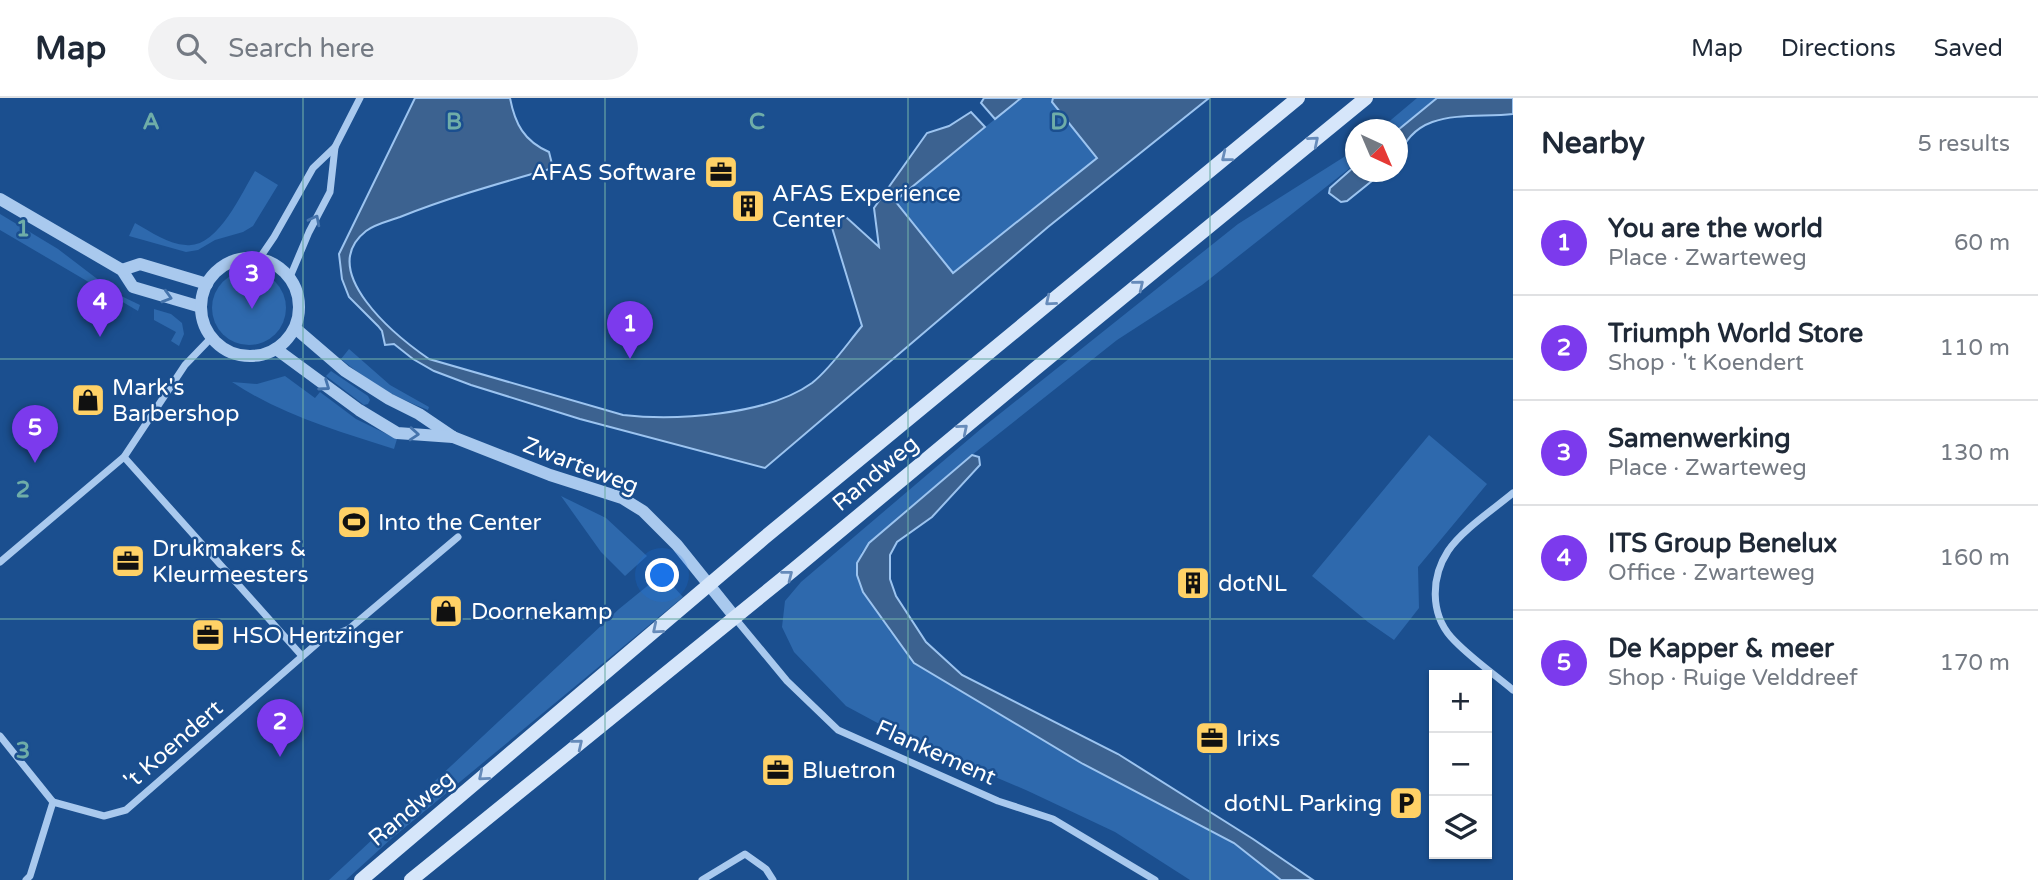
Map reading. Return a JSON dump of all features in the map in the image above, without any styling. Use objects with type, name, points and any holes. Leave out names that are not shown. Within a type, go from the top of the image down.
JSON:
[{"type":"main road","name":"Randweg","points":[[361,880],[709,586],[1297,98]]},
{"type":"main road","name":"Randweg","points":[[411,880],[792,571],[1366,98]]},
{"type":"street","points":[[260,259],[313,168],[335,147],[360,98]]},
{"type":"street","points":[[290,277],[330,192],[335,147]]},
{"type":"street","points":[[0,199],[122,270],[133,287],[201,307]]},
{"type":"street","points":[[260,259],[276,265],[290,277],[298,293],[299,302],[295,328],[287,340],[276,349],[254,356],[242,356],[220,346],[212,337],[202,318],[201,307],[207,284],[214,274],[235,260],[260,259]]},
{"type":"street","points":[[122,270],[139,264],[207,284]]},
{"type":"street","name":"Zwarteweg","points":[[295,328],[345,372],[419,414],[453,437],[550,475],[622,498],[643,511],[666,534],[734,616]]},
{"type":"street","points":[[0,562],[124,457],[185,365],[212,337]]},
{"type":"street","name":"Zwarteweg","points":[[276,349],[359,410],[397,433],[453,437]]},
{"type":"street","points":[[124,457],[302,656]]},
{"type":"street","points":[[1513,493],[1448,550],[1436,583],[1435,597],[1437,614],[1452,638],[1513,690]]},
{"type":"street","name":"'t Koendert","points":[[53,802],[104,816],[126,810],[321,640],[349,629],[458,537]]},
{"type":"street","name":"Flankement","points":[[734,616],[788,681],[838,730],[998,801],[1053,819],[1155,880]]},
{"type":"street","points":[[0,736],[53,802],[30,876],[26,880]]},
{"type":"street","points":[[702,880],[745,855],[766,869],[773,880]]},
{"type":"shaded area","points":[[415,98],[510,98],[522,131],[533,143],[549,152],[553,168],[438,203],[366,231],[353,247],[350,265],[355,283],[366,302],[398,335],[429,359],[623,415],[669,417],[721,413],[771,402],[812,383],[826,370],[862,326],[830,221],[846,217],[879,247],[874,208],[927,133],[949,126],[971,112],[985,127],[895,201],[953,273],[1097,158],[1052,102],[1053,98],[1209,98],[1048,227],[765,468],[580,419],[471,385],[434,371],[394,344],[385,345],[382,331],[349,297],[342,279],[339,254]]},
{"type":"shaded area","points":[[984,98],[1021,98],[995,119],[981,103]]},
{"type":"shaded area","points":[[1021,98],[1053,98],[1053,102],[1097,158],[953,273],[894,201]]},
{"type":"shaded area","points":[[1417,98],[1437,98],[1408,122],[1408,119],[1392,119]]},
{"type":"shaded area","points":[[1437,98],[1513,98],[1513,114],[1445,118],[1417,130],[1408,140],[1408,122]]},
{"type":"shaded area","points":[[1345,156],[1345,172],[1202,285],[1117,340],[972,455],[905,511],[861,553],[890,632],[1189,818],[1234,843],[1281,880],[1190,880],[1115,832],[911,741],[846,706],[794,652],[782,627],[785,601],[801,582],[982,428],[1238,224]]},
{"type":"shaded area","points":[[255,171],[278,185],[253,226],[243,232],[186,252],[129,236],[135,223],[173,242],[197,244],[208,238],[227,218]]},
{"type":"shaded area","points":[[1345,175],[1345,182],[1371,182],[1347,201],[1341,202],[1329,193],[1330,188]]},
{"type":"shaded area","points":[[0,214],[58,249],[117,294],[140,305],[138,311],[0,230]]},
{"type":"shaded area","points":[[242,271],[256,271],[270,277],[280,287],[286,308],[280,329],[270,339],[256,345],[242,345],[228,339],[218,329],[212,315],[212,301],[218,287],[228,277]]},
{"type":"shaded area","points":[[154,309],[171,314],[182,323],[184,334],[179,346],[171,341],[176,332],[154,320]]},
{"type":"shaded area","points":[[349,349],[390,385],[429,407],[428,410],[361,375],[341,359]]},
{"type":"shaded area","points":[[331,371],[368,396],[368,404],[364,405],[326,376]]},
{"type":"shaded area","points":[[285,376],[315,398],[320,392],[356,419],[397,439],[394,449],[290,413],[232,382],[257,384]]},
{"type":"shaded area","points":[[1429,435],[1487,484],[1418,567],[1419,608],[1394,640],[1312,576]]},
{"type":"shaded area","points":[[972,455],[979,457],[980,465],[932,517],[897,542],[890,555],[890,579],[896,596],[926,642],[962,675],[1118,754],[1313,880],[1281,880],[1234,843],[1083,764],[914,663],[863,592],[857,575],[857,563],[869,543]]},
{"type":"shaded area","points":[[561,496],[606,518],[647,556],[625,576],[601,552]]},
{"type":"shaded area","points":[[662,574],[683,597],[391,839],[346,880],[329,880],[619,609]]},
{"type":"place","name":"AFAS Software","points":[[721,172]]},
{"type":"place","name":"AFAS Experience Center","points":[[748,206]]},
{"type":"place","name":"Samenwerking","points":[[252,309]]},
{"type":"place","name":"ITS Group Benelux","points":[[100,337]]},
{"type":"place","name":"You are the world","points":[[630,359]]},
{"type":"place","name":"Mark's Barbershop","points":[[88,400]]},
{"type":"place","name":"De Kapper & meer","points":[[35,463]]},
{"type":"place","name":"Into the Center","points":[[354,522]]},
{"type":"place","name":"Drukmakers & Kleurmeesters","points":[[128,561]]},
{"type":"place","name":"dotNL","points":[[1193,583]]},
{"type":"place","name":"Doornekamp","points":[[446,611]]},
{"type":"place","name":"HSO Hertzinger","points":[[208,635]]},
{"type":"place","name":"Irixs","points":[[1212,738]]},
{"type":"place","name":"Triumph World Store","points":[[280,757]]},
{"type":"place","name":"Bluetron","points":[[778,770]]},
{"type":"place","name":"dotNL Parking","points":[[1406,803]]}]
